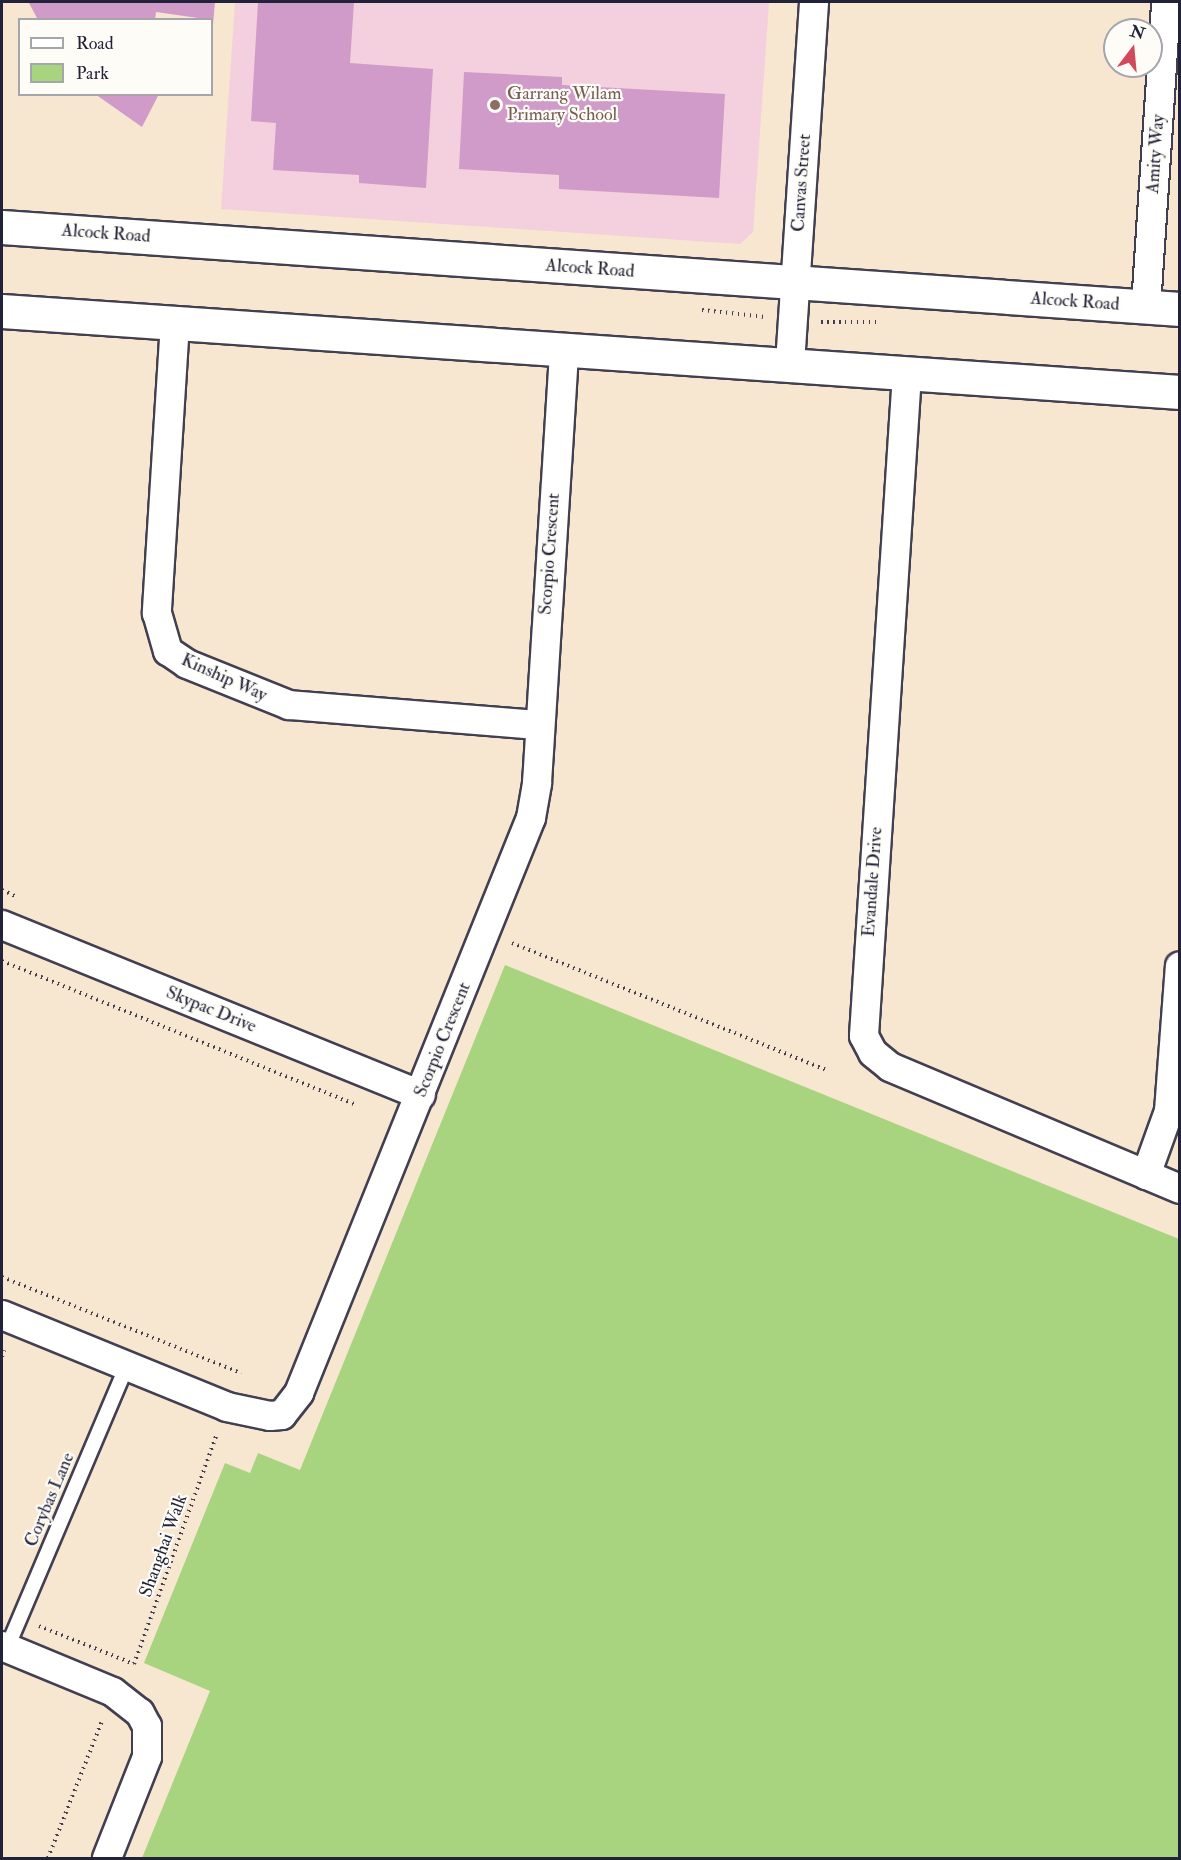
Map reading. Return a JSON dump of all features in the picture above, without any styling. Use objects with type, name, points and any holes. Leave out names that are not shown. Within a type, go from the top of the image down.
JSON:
[{"type":"street","name":"Canvas Street","points":[[790,364],[814,2]]},
{"type":"street","name":"Amity Way","points":[[1146,306],[1166,2]]},
{"type":"street","name":"Alcock Road","points":[[2,227],[1179,309]]},
{"type":"street","points":[[2,311],[1179,392]]},
{"type":"street","name":"Kinship Way","points":[[175,323],[157,613],[168,651],[187,664],[289,705],[539,725]]},
{"type":"street","name":"Scorpio Crescent","points":[[2,1315],[228,1407],[270,1416],[282,1415],[291,1406],[421,1095],[526,834],[537,783],[564,350]]},
{"type":"street","name":"Evandale Drive","points":[[908,374],[864,1036],[873,1053],[890,1067],[1179,1189]]},
{"type":"street","name":"Skypac Drive","points":[[2,925],[421,1095]]},
{"type":"street","points":[[1146,1175],[1169,1111],[1179,966]]},
{"type":"street","points":[[4,1647],[114,1692],[140,1713],[147,1726],[147,1757],[107,1858]]},
{"type":"lane","name":"Corybas Lane","points":[[4,1647],[19,1618],[127,1365]]},
{"type":"path","points":[[508,942],[826,1070]]},
{"type":"path","points":[[2,961],[355,1104]]},
{"type":"path","points":[[2,1277],[241,1373]]},
{"type":"path","points":[[2,1358],[4,1350]]},
{"type":"path","name":"Shanghai Walk","points":[[19,1618],[135,1664],[218,1437]]},
{"type":"path","points":[[48,1858],[104,1722]]},
{"type":"shaded area","name":"Garrang Wilam Primary School","points":[[235,2],[769,2],[753,232],[740,244],[221,209]]},
{"type":"green space","points":[[505,965],[1179,1239],[1179,1858],[142,1858],[210,1691],[144,1663],[225,1463],[250,1473],[258,1453],[300,1470]]},
{"type":"building","points":[[215,2],[213,24],[213,18],[156,12],[155,18],[37,18],[29,3]]},
{"type":"building","points":[[258,2],[354,2],[350,63],[433,69],[426,188],[359,183],[359,175],[273,170],[276,123],[251,121]]},
{"type":"building","points":[[464,72],[562,77],[562,85],[725,94],[719,198],[559,189],[559,175],[459,169]]},
{"type":"building","points":[[98,96],[158,96],[142,127]]},
{"type":"place","name":"Garrang Wilam Primary School","points":[[495,105]]}]
